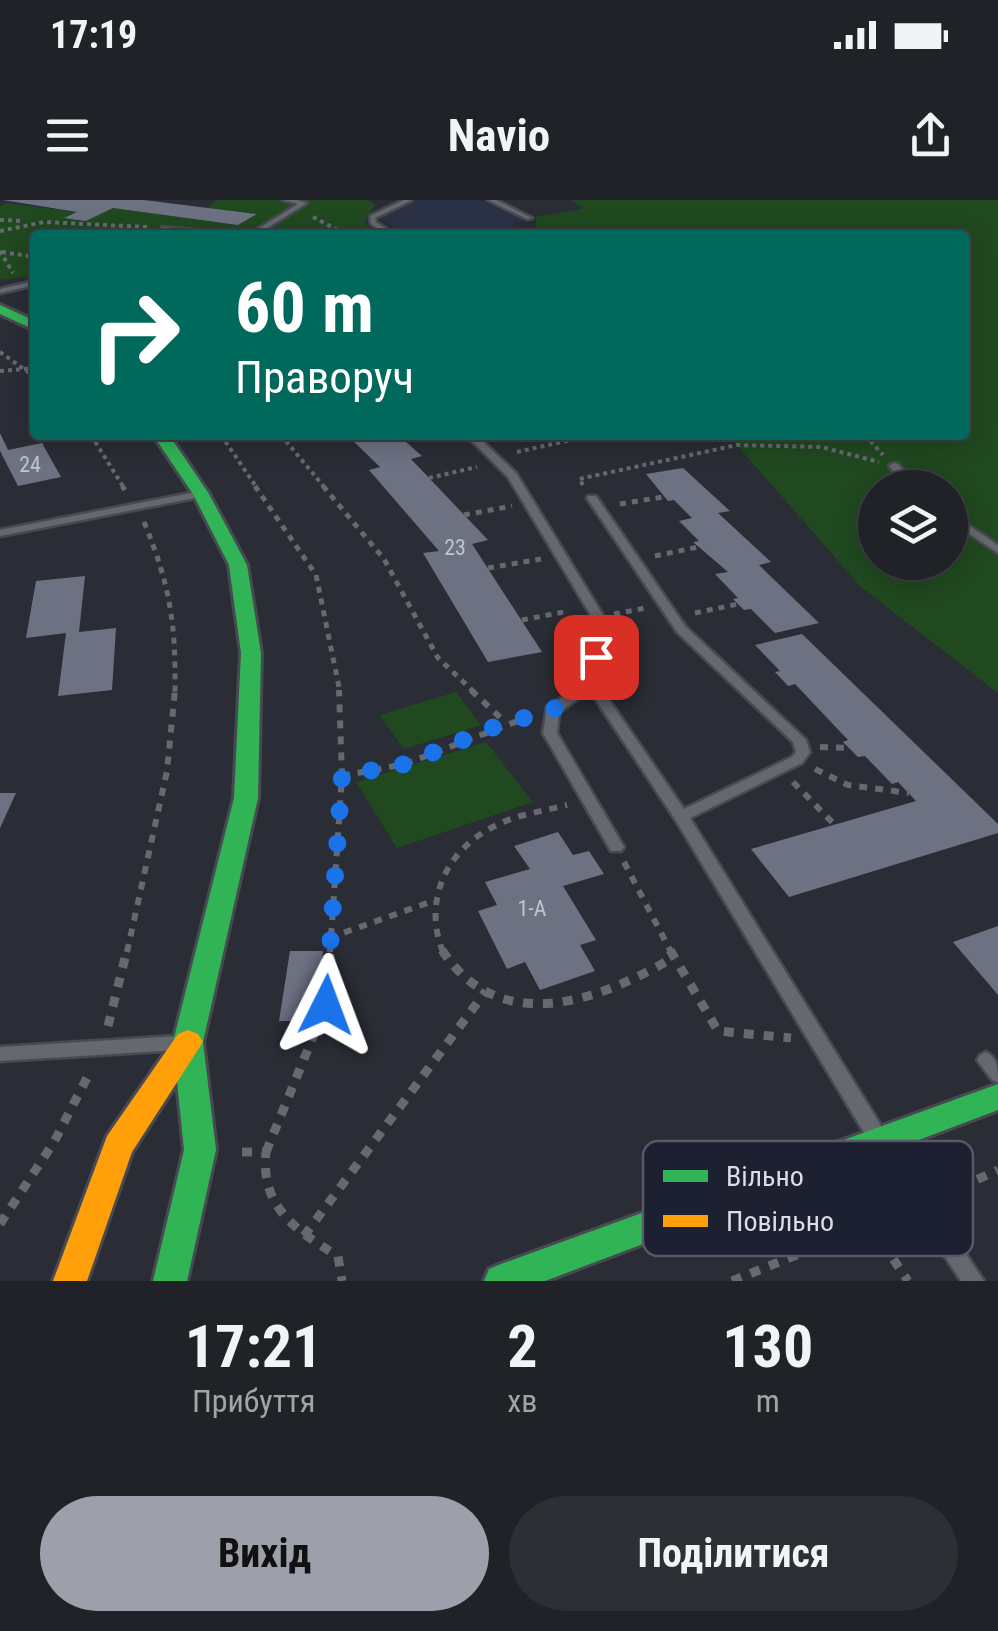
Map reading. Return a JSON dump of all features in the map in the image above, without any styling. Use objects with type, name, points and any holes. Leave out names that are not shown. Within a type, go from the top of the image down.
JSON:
[{"type":"street","points":[[0,309],[30,324]]},
{"type":"street","points":[[164,440],[201,494],[238,566],[251,653],[246,798],[188,1042],[200,1150],[170,1281]]},
{"type":"street","points":[[70,1281],[118,1146],[188,1042]]},
{"type":"street","points":[[884,1141],[998,1098]]},
{"type":"street","points":[[501,1281],[643,1229]]},
{"type":"lane","points":[[259,230],[304,203],[286,200]]},
{"type":"lane","points":[[384,230],[373,223],[372,216],[410,200]]},
{"type":"lane","points":[[491,200],[529,218]]},
{"type":"lane","points":[[164,228],[181,230]]},
{"type":"lane","points":[[0,291],[30,284]]},
{"type":"lane","points":[[477,440],[499,459],[530,503],[594,612],[592,684],[680,816],[880,1141]]},
{"type":"lane","points":[[894,466],[898,470]]},
{"type":"lane","points":[[0,533],[201,494]]},
{"type":"lane","points":[[596,503],[668,611],[799,740],[803,752],[797,760],[680,816]]},
{"type":"lane","points":[[968,529],[998,550]]},
{"type":"lane","points":[[592,684],[552,710],[550,733],[616,847]]},
{"type":"lane","points":[[0,1054],[188,1042]]},
{"type":"lane","points":[[956,1256],[973,1281]]},
{"type":"path","points":[[309,215],[338,230]]},
{"type":"path","points":[[0,220],[164,228]]},
{"type":"path","points":[[0,231],[44,222]]},
{"type":"path","points":[[0,252],[30,256]]},
{"type":"path","points":[[0,352],[30,373]]},
{"type":"path","points":[[0,371],[30,369]]},
{"type":"path","points":[[0,1224],[54,1142],[103,1047],[175,730],[178,630],[158,546],[94,440]]},
{"type":"path","points":[[224,440],[316,575],[342,702],[342,776],[326,1005],[262,1168],[273,1208],[304,1236],[338,1256],[342,1281]]},
{"type":"path","points":[[285,440],[384,559],[438,658],[506,723]]},
{"type":"path","points":[[429,478],[574,440]]},
{"type":"path","points":[[663,496],[596,503],[579,479],[737,445],[821,447],[894,466]]},
{"type":"path","points":[[464,515],[530,503]]},
{"type":"path","points":[[633,560],[698,547]]},
{"type":"path","points":[[488,568],[562,555]]},
{"type":"path","points":[[522,620],[738,604]]},
{"type":"path","points":[[342,776],[405,764],[506,723],[552,710]]},
{"type":"path","points":[[797,760],[848,785],[909,793]]},
{"type":"path","points":[[780,768],[834,824]]},
{"type":"path","points":[[588,799],[490,828],[454,855],[430,902],[442,952],[486,990],[556,1006],[627,985],[674,956]]},
{"type":"path","points":[[616,847],[718,1031],[819,1041]]},
{"type":"path","points":[[329,938],[430,902]]},
{"type":"path","points":[[304,1236],[486,990]]},
{"type":"path","points":[[234,1152],[266,1152]]},
{"type":"path","points":[[973,1181],[998,1170]]},
{"type":"path","points":[[732,1281],[795,1256]]},
{"type":"path","points":[[891,1256],[908,1281]]},
{"type":"shaded area","points":[[415,200],[479,200],[525,220],[512,223],[527,230],[399,230],[376,217]]},
{"type":"green space","points":[[216,200],[368,200],[375,205],[366,217],[366,225],[374,230],[30,230],[30,277],[0,280],[0,206],[7,203],[77,212],[86,221],[113,208],[238,225],[255,215],[207,208]]},
{"type":"green space","points":[[571,200],[998,200],[998,693],[861,587],[732,440],[970,440],[970,230],[536,230],[536,217],[583,209]]},
{"type":"green space","points":[[456,692],[481,725],[404,749],[379,715]]},
{"type":"green space","points":[[486,742],[533,802],[397,848],[356,782]]},
{"type":"building","points":[[3,200],[144,200],[257,214],[238,225],[113,208],[86,221],[64,218],[77,212]]},
{"type":"building","points":[[0,433],[8,450],[42,443],[61,477],[18,486],[0,451]]},
{"type":"building","points":[[352,440],[404,440],[422,456],[411,459],[488,540],[472,544],[542,652],[488,662],[423,553],[439,551],[369,470],[380,467]]},
{"type":"building","points":[[683,468],[730,511],[718,513],[771,562],[759,565],[819,623],[775,633],[751,609],[744,610],[733,599],[738,598],[715,574],[728,572],[693,542],[699,541],[679,521],[692,518],[674,500],[668,501],[646,474]]},
{"type":"building","points":[[85,576],[79,632],[116,628],[112,690],[58,696],[66,633],[26,638],[36,581]]},
{"type":"building","points":[[802,634],[998,824],[998,833],[789,897],[751,849],[916,801],[898,782],[892,784],[865,756],[858,757],[843,742],[848,740],[795,684],[788,686],[775,672],[780,671],[755,645]]},
{"type":"building","points":[[0,793],[16,793],[0,828]]},
{"type":"building","points":[[558,832],[573,855],[589,851],[604,874],[563,886],[596,940],[580,945],[595,971],[540,990],[525,962],[507,969],[478,911],[497,905],[485,882],[530,869],[514,846]]},
{"type":"building","points":[[998,926],[998,995],[953,942]]},
{"type":"building","points":[[290,951],[323,951],[314,1021],[279,1021]]},
{"type":"traffic: fast","points":[[0,309],[30,324]]},
{"type":"traffic: fast","points":[[164,440],[201,494],[238,565],[251,653],[246,798],[188,1042],[200,1150],[170,1281]]},
{"type":"traffic: fast","points":[[879,1141],[998,1097]]},
{"type":"traffic: fast","points":[[501,1281],[643,1228]]},
{"type":"traffic: slow","points":[[70,1281],[118,1146],[188,1042]]},
{"type":"route","points":[[326,1005],[342,776],[405,764],[499,725],[552,710],[592,684],[596,657]]}]
